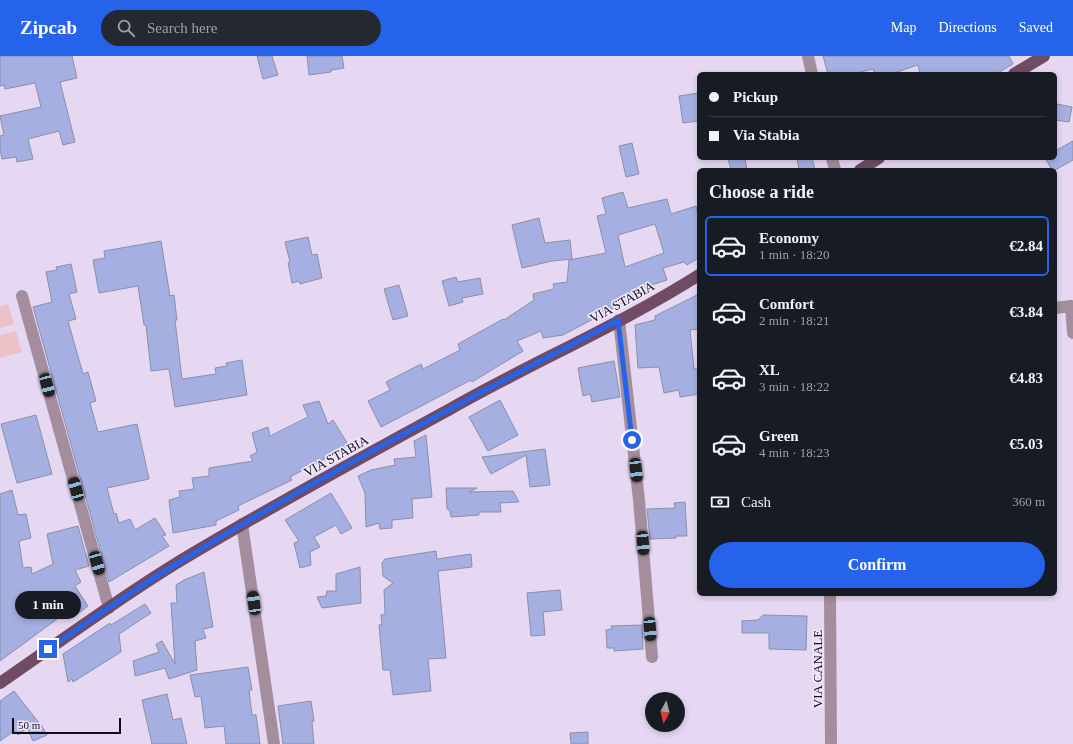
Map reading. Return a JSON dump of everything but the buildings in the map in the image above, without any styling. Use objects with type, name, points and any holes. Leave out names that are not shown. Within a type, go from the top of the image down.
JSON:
[{"type":"main road","points":[[1017,72],[1044,56]]},
{"type":"main road","points":[[863,168],[876,160]]},
{"type":"main road","name":"VIA STABIA","points":[[0,683],[174,565],[242,524],[453,407],[618,320],[697,276]]},
{"type":"street","points":[[808,56],[812,72]]},
{"type":"street","points":[[22,296],[109,608]]},
{"type":"street","points":[[1057,308],[1071,306],[1073,333]]},
{"type":"street","points":[[618,320],[639,500],[652,657]]},
{"type":"street","points":[[242,524],[274,744]]},
{"type":"street","name":"VIA CANALE","points":[[830,596],[831,744]]},
{"type":"shaded area","points":[[8,304],[14,324],[0,328],[0,307]]},
{"type":"shaded area","points":[[16,331],[22,352],[0,358],[0,335]]},
{"type":"route","points":[[48,649],[174,565],[242,524],[453,407],[618,320],[632,440]]}]
